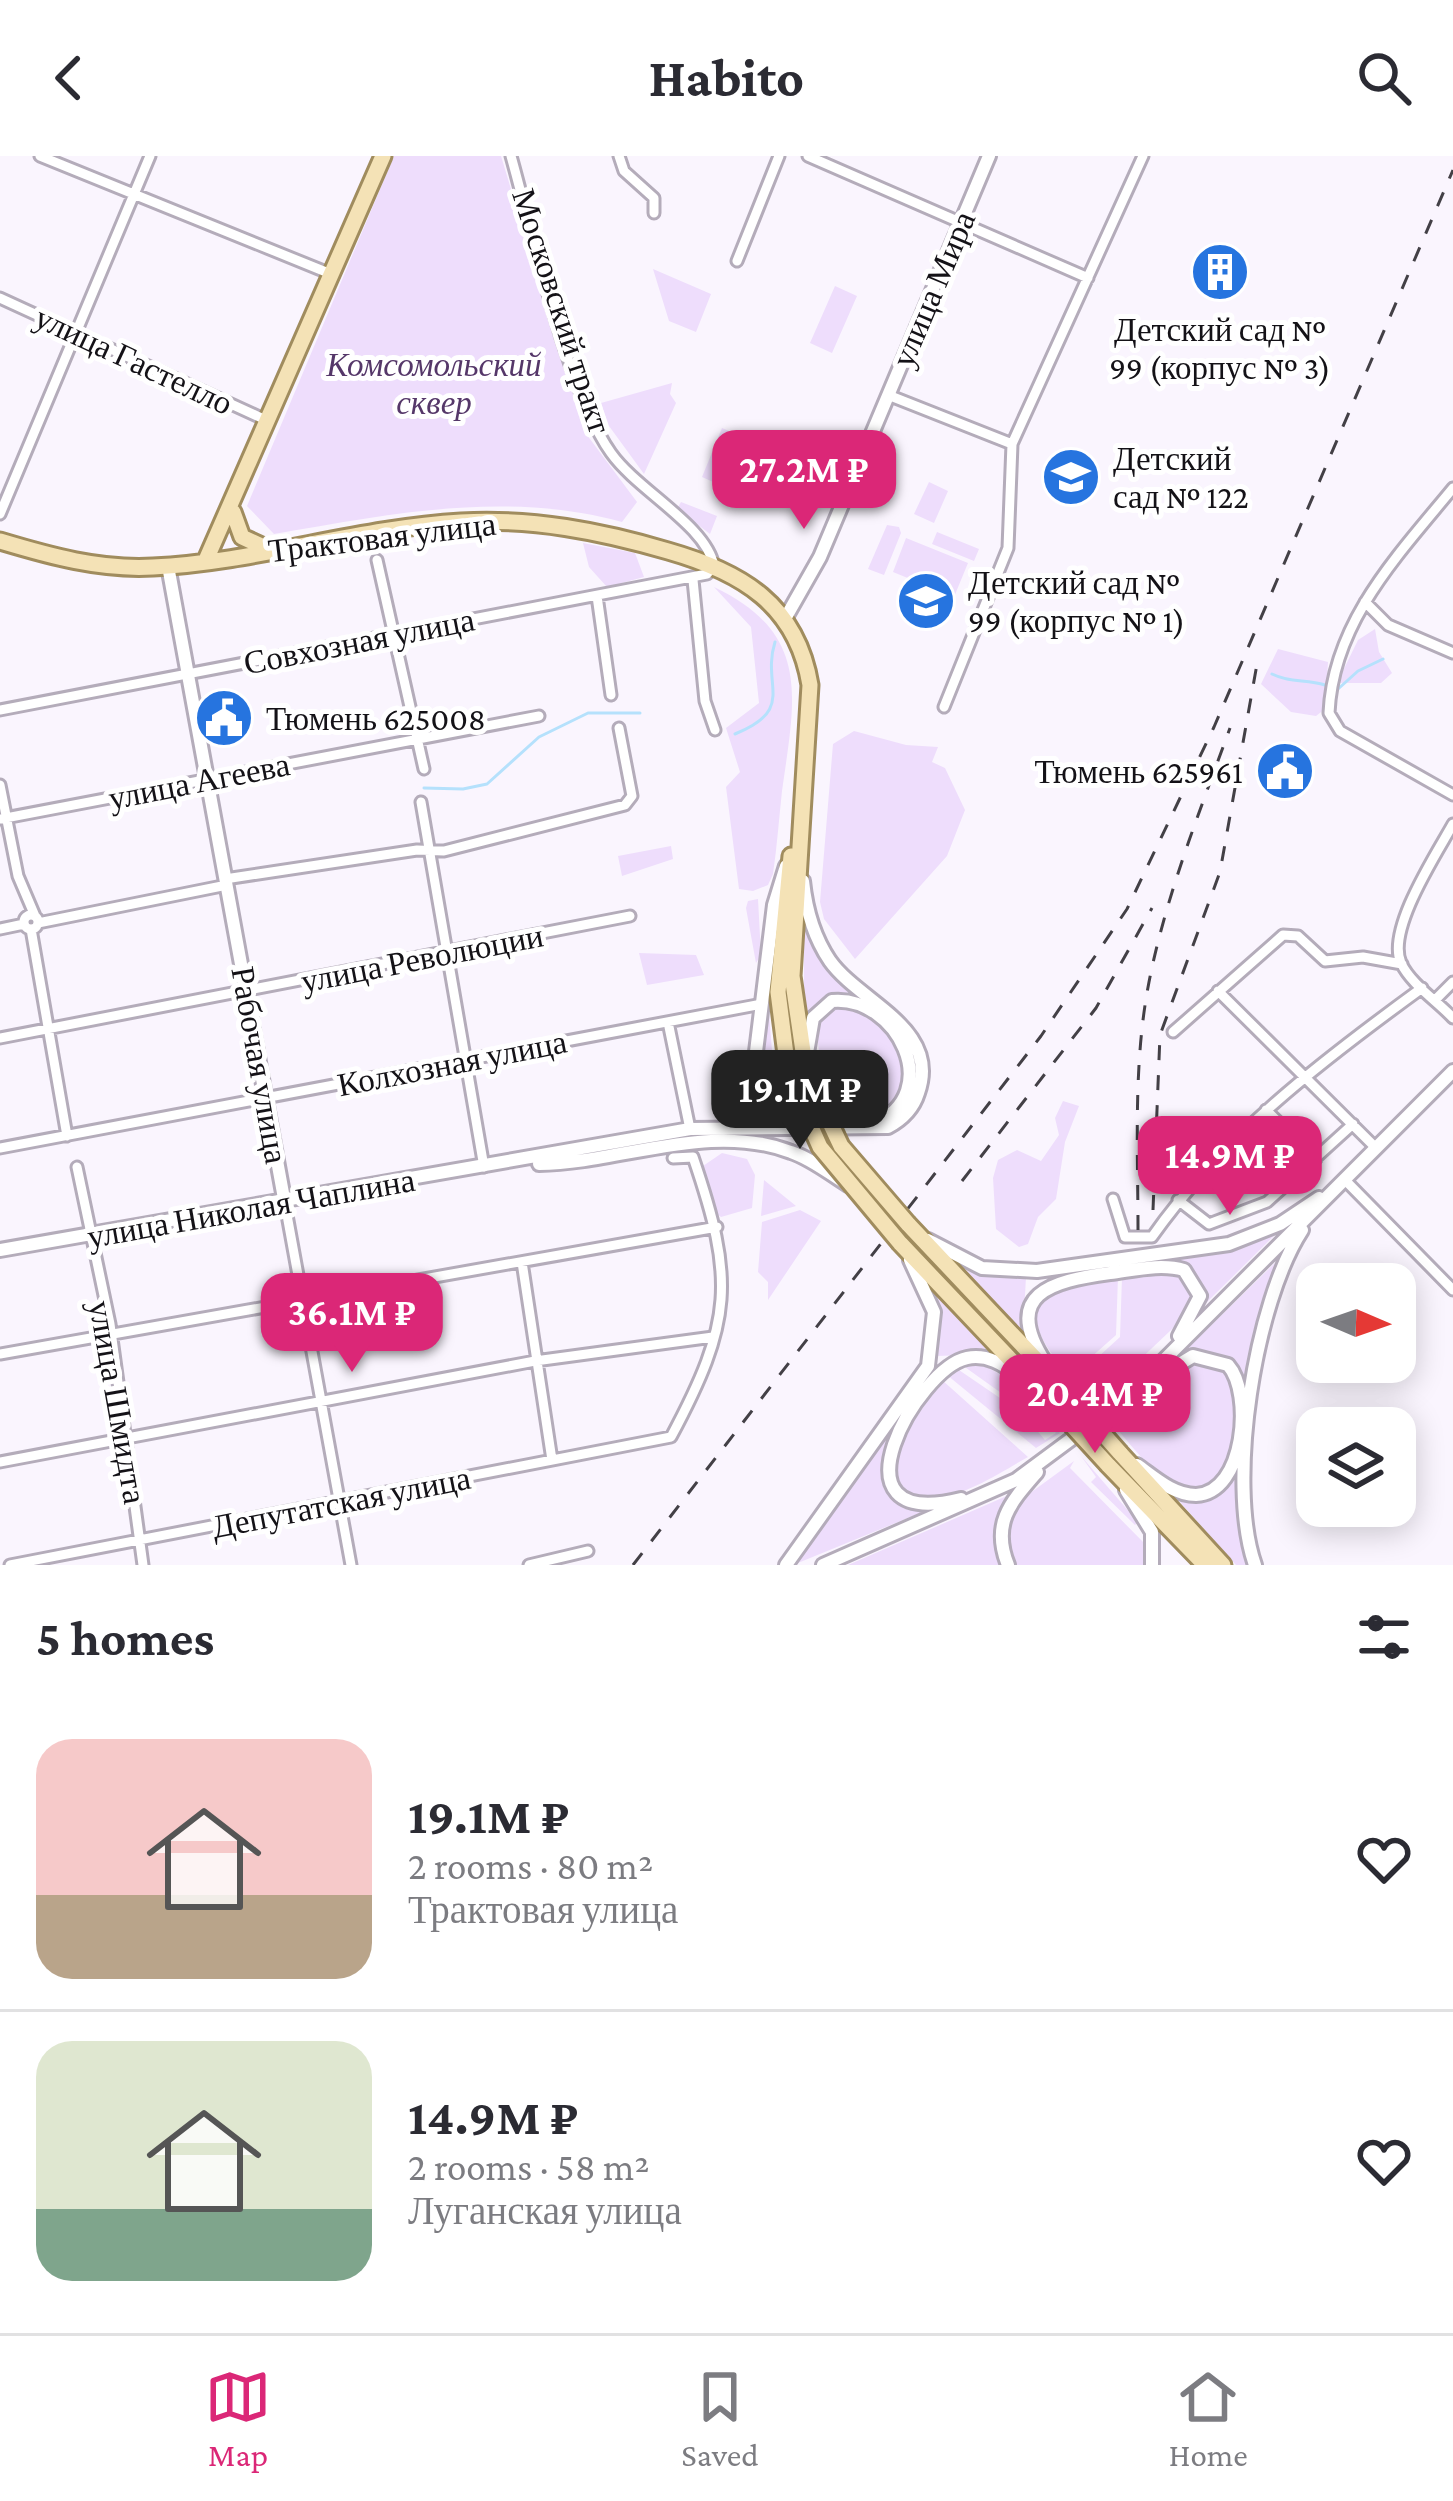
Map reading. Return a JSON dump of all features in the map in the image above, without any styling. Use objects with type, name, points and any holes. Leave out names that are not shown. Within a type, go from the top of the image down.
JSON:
[{"type":"main road","points":[[206,560],[383,156]]},
{"type":"main road","points":[[234,503],[233,521],[242,537],[279,548]]},
{"type":"main road","name":"Трактовая улица","points":[[0,541],[103,566],[168,566],[422,526],[505,521],[606,534],[714,566],[754,587],[786,616]]},
{"type":"main road","points":[[786,616],[801,648],[810,685],[803,794],[778,992],[789,1078],[809,1130],[848,1185],[1058,1383],[1205,1565]]},
{"type":"main road","points":[[796,854],[792,976],[806,1072],[842,1146],[907,1237],[1046,1396],[1223,1565]]},
{"type":"street","points":[[40,156],[332,274]]},
{"type":"street","points":[[0,514],[150,156]]},
{"type":"street","name":"Московский тракт","points":[[511,156],[598,432],[648,494],[710,544],[714,566]]},
{"type":"street","points":[[619,156],[624,171],[654,198],[654,213]]},
{"type":"street","points":[[737,261],[778,156]]},
{"type":"street","points":[[808,156],[1088,278]]},
{"type":"street","name":"улица Мира","points":[[786,616],[820,557],[989,156]]},
{"type":"street","points":[[944,707],[1008,548],[1012,444],[1143,156]]},
{"type":"street","name":"улица Гастелло","points":[[0,298],[268,421]]},
{"type":"street","points":[[887,395],[1012,444]]},
{"type":"street","points":[[1453,488],[1365,602],[1338,653],[1329,713],[1340,731],[1453,795]]},
{"type":"street","points":[[377,560],[424,769]]},
{"type":"street","name":"Рабочая улица","points":[[168,566],[351,1565]]},
{"type":"street","name":"Совхозная улица","points":[[0,710],[693,580],[714,566]]},
{"type":"street","points":[[693,580],[705,701],[715,730]]},
{"type":"street","points":[[597,596],[611,695]]},
{"type":"street","points":[[1365,602],[1388,626],[1453,653]]},
{"type":"street","name":"улица Агеева","points":[[3,818],[539,716]]},
{"type":"street","points":[[0,929],[226,882],[451,850],[631,801],[619,728]]},
{"type":"street","points":[[0,785],[3,818],[32,923],[67,1136]]},
{"type":"street","points":[[421,802],[451,953],[484,1168]]},
{"type":"street","points":[[1453,824],[1406,918],[1399,947],[1402,964],[1453,1018]]},
{"type":"street","points":[[747,1125],[774,904],[796,854]]},
{"type":"street","points":[[502,1165],[690,1129],[747,1125],[854,1131],[883,1129],[900,1120],[917,1096],[922,1063],[908,1032],[844,976],[824,950],[809,918],[796,854]]},
{"type":"street","name":"улица Революции","points":[[0,1037],[630,916]]},
{"type":"street","points":[[1173,1032],[1276,938],[1291,934],[1324,961],[1363,957],[1402,964]]},
{"type":"street","points":[[1435,1000],[1453,982]]},
{"type":"street","points":[[1113,1199],[1128,1240],[1152,1237],[1178,1200],[1266,1110],[1422,988]]},
{"type":"street","points":[[1218,991],[1376,1148]]},
{"type":"street","points":[[806,1072],[811,1023],[832,1001],[857,1004],[897,1035],[912,1062],[908,1095],[890,1116],[854,1131]]},
{"type":"street","name":"Колхозная улица","points":[[0,1148],[762,1004]]},
{"type":"street","points":[[668,1022],[690,1129]]},
{"type":"street","points":[[823,1565],[997,1490],[1042,1465],[1112,1411],[1453,1071]]},
{"type":"street","points":[[1266,1110],[1316,1160]]},
{"type":"street","points":[[1178,1200],[1206,1223],[1232,1219],[1267,1202],[1353,1124]]},
{"type":"street","points":[[502,1165],[566,1163],[706,1142],[784,1149],[848,1185]]},
{"type":"street","points":[[0,1462],[536,1360],[713,1337],[725,1279],[717,1227],[693,1157],[673,1158]]},
{"type":"street","name":"улица Николая Чаплина","points":[[0,1250],[502,1165]]},
{"type":"street","name":"улица Шмидта","points":[[76,1167],[111,1334],[142,1565]]},
{"type":"street","points":[[1058,1383],[1031,1340],[1031,1303],[1062,1280],[1246,1238],[1340,1184]]},
{"type":"street","points":[[1340,1184],[1453,1290]]},
{"type":"street","points":[[1256,1565],[1243,1501],[1262,1328],[1282,1262],[1319,1204]]},
{"type":"street","points":[[0,1354],[717,1227]]},
{"type":"street","points":[[907,1237],[994,1271],[1130,1265],[1179,1268],[1193,1277],[1199,1290],[1197,1308],[1156,1368]]},
{"type":"street","points":[[907,1237],[931,1302],[935,1340],[922,1377],[890,1435],[888,1475],[910,1500],[940,1504],[997,1490]]},
{"type":"street","points":[[522,1262],[552,1460]]},
{"type":"street","name":"Депутатская улица","points":[[10,1565],[671,1437],[698,1385],[713,1337]]},
{"type":"street","points":[[1120,1465],[1183,1493],[1213,1489],[1232,1466],[1241,1394],[1228,1365],[1199,1355],[1182,1360],[1124,1400]]},
{"type":"street","points":[[786,1565],[941,1374],[962,1360],[996,1362],[1046,1396]]},
{"type":"street","points":[[1008,1565],[1000,1540],[1003,1516],[1042,1465]]},
{"type":"street","points":[[1120,1465],[1151,1532],[1152,1565]]},
{"type":"street","points":[[529,1565],[589,1551]]},
{"type":"green space","name":"Комсомольский сквер","points":[[394,156],[501,156],[584,431],[637,502],[622,522],[491,506],[405,513],[274,534],[247,506]]},
{"type":"green space","points":[[653,269],[711,294],[696,332],[669,321]]},
{"type":"green space","points":[[835,286],[857,296],[832,353],[810,343]]},
{"type":"green space","points":[[672,383],[670,394],[676,403],[644,474],[609,426],[601,403]]},
{"type":"green space","points":[[722,428],[760,444],[745,481],[731,490],[702,477]]},
{"type":"green space","points":[[929,482],[948,491],[934,523],[914,514]]},
{"type":"green space","points":[[681,502],[717,516],[710,534],[677,509]]},
{"type":"green space","points":[[887,525],[899,527],[901,533],[884,575],[868,569]]},
{"type":"green space","points":[[937,532],[979,549],[974,561],[932,544]]},
{"type":"green space","points":[[906,538],[968,563],[954,597],[893,572]]},
{"type":"green space","points":[[583,543],[635,553],[644,577],[607,587],[589,567]]},
{"type":"green space","points":[[714,587],[746,605],[768,626],[790,672],[791,726],[773,874],[768,885],[753,891],[739,889],[726,787],[740,772],[726,728],[759,703],[751,627]]},
{"type":"green space","points":[[1375,629],[1379,652],[1392,673],[1381,683],[1337,683],[1358,640]]},
{"type":"green space","points":[[1278,649],[1328,662],[1325,709],[1316,716],[1291,712],[1261,684]]},
{"type":"green space","points":[[854,731],[906,745],[938,747],[932,762],[945,768],[965,810],[947,856],[855,959],[824,919],[820,902],[833,744]]},
{"type":"green space","points":[[671,846],[673,859],[622,876],[618,856]]},
{"type":"green space","points":[[758,899],[761,955],[756,963],[746,908],[748,901]]},
{"type":"green space","points":[[804,919],[815,943],[861,998],[824,997],[804,1023]]},
{"type":"green space","points":[[639,953],[696,955],[704,975],[647,985]]},
{"type":"green space","points":[[768,1000],[773,1063],[793,1121],[768,1117],[758,1110],[771,1114],[773,1088],[755,1083]]},
{"type":"green space","points":[[832,1007],[859,1013],[880,1026],[896,1043],[904,1062],[904,1082],[894,1101],[875,1115],[845,1123],[821,1067],[816,1027]]},
{"type":"green space","points":[[1063,1101],[1079,1106],[1065,1142],[1056,1199],[1038,1217],[1028,1244],[1019,1247],[996,1229],[993,1178],[998,1160],[1017,1150],[1041,1161],[1059,1135],[1055,1118]]},
{"type":"green space","points":[[722,1153],[747,1159],[755,1175],[752,1208],[721,1217],[713,1211],[703,1166]]},
{"type":"green space","points":[[764,1180],[796,1206],[761,1216]]},
{"type":"green space","points":[[800,1210],[821,1221],[768,1300],[768,1282],[758,1272],[762,1222]]},
{"type":"green space","points":[[1283,1227],[1203,1306],[1202,1283],[1188,1266],[1135,1263],[1224,1251]]},
{"type":"green space","points":[[1280,1258],[1262,1300],[1246,1400],[1240,1376],[1227,1360],[1208,1352],[1183,1353]]},
{"type":"green space","points":[[958,1265],[989,1276],[1026,1277],[1023,1332]]},
{"type":"green space","points":[[1165,1271],[1184,1275],[1195,1292],[1189,1313],[1094,1403],[1073,1380],[1120,1337],[1122,1277]]},
{"type":"green space","points":[[1118,1277],[1116,1335],[1070,1376],[1040,1333],[1036,1317],[1040,1304],[1068,1287]]},
{"type":"green space","points":[[933,1291],[993,1354],[937,1356],[941,1319]]},
{"type":"green space","points":[[1194,1361],[1228,1372],[1234,1426],[1227,1465],[1218,1480],[1205,1488],[1187,1489],[1156,1472],[1115,1427]]},
{"type":"green space","points":[[979,1363],[1011,1380],[1034,1405],[1025,1410],[962,1365]]},
{"type":"green space","points":[[956,1368],[1022,1413],[1045,1440],[1056,1433],[1039,1414],[1031,1414],[1038,1408],[1060,1433],[1036,1448],[947,1375]]},
{"type":"green space","points":[[942,1380],[1028,1457],[960,1492],[924,1497],[894,1478],[899,1442]]},
{"type":"green space","points":[[887,1438],[883,1464],[887,1484],[901,1500],[925,1511],[793,1565]]},
{"type":"green space","points":[[1081,1456],[1138,1522],[1135,1525],[1091,1482],[1096,1477]]},
{"type":"green space","points":[[1239,1460],[1238,1514],[1250,1565],[1236,1565],[1172,1493],[1193,1500]]},
{"type":"green space","points":[[1074,1461],[1070,1468],[1149,1548],[1147,1565],[1014,1565],[1007,1522],[1022,1499]]},
{"type":"green space","points":[[1009,1495],[995,1524],[1002,1565],[848,1565]]},
{"type":"waterway","points":[[735,734],[754,725],[771,706],[775,642]]},
{"type":"waterway","points":[[1338,689],[1358,671],[1383,659]]},
{"type":"waterway","points":[[1272,674],[1325,685]]},
{"type":"waterway","points":[[424,788],[487,784],[539,737],[588,713],[640,713]]},
{"type":"railway","points":[[633,1565],[1041,1036],[1127,909],[1214,727],[1453,170]]},
{"type":"railway","points":[[1153,1210],[1160,1035],[1220,872],[1257,664]]},
{"type":"railway","points":[[1138,1230],[1138,1075],[1149,982],[1174,885],[1230,728]]},
{"type":"railway","points":[[962,1181],[1096,1008],[1152,908]]},
{"type":"place","name":"Детский сад № 99 (корпус № 3)","points":[[1220,272]]},
{"type":"place","name":"Детский сад № 122","points":[[1071,477]]},
{"type":"place","name":"Детский сад № 99 (корпус № 1)","points":[[926,601]]},
{"type":"place","name":"Тюмень 625008","points":[[224,718]]},
{"type":"place","name":"Тюмень 625961","points":[[1285,771]]}]
